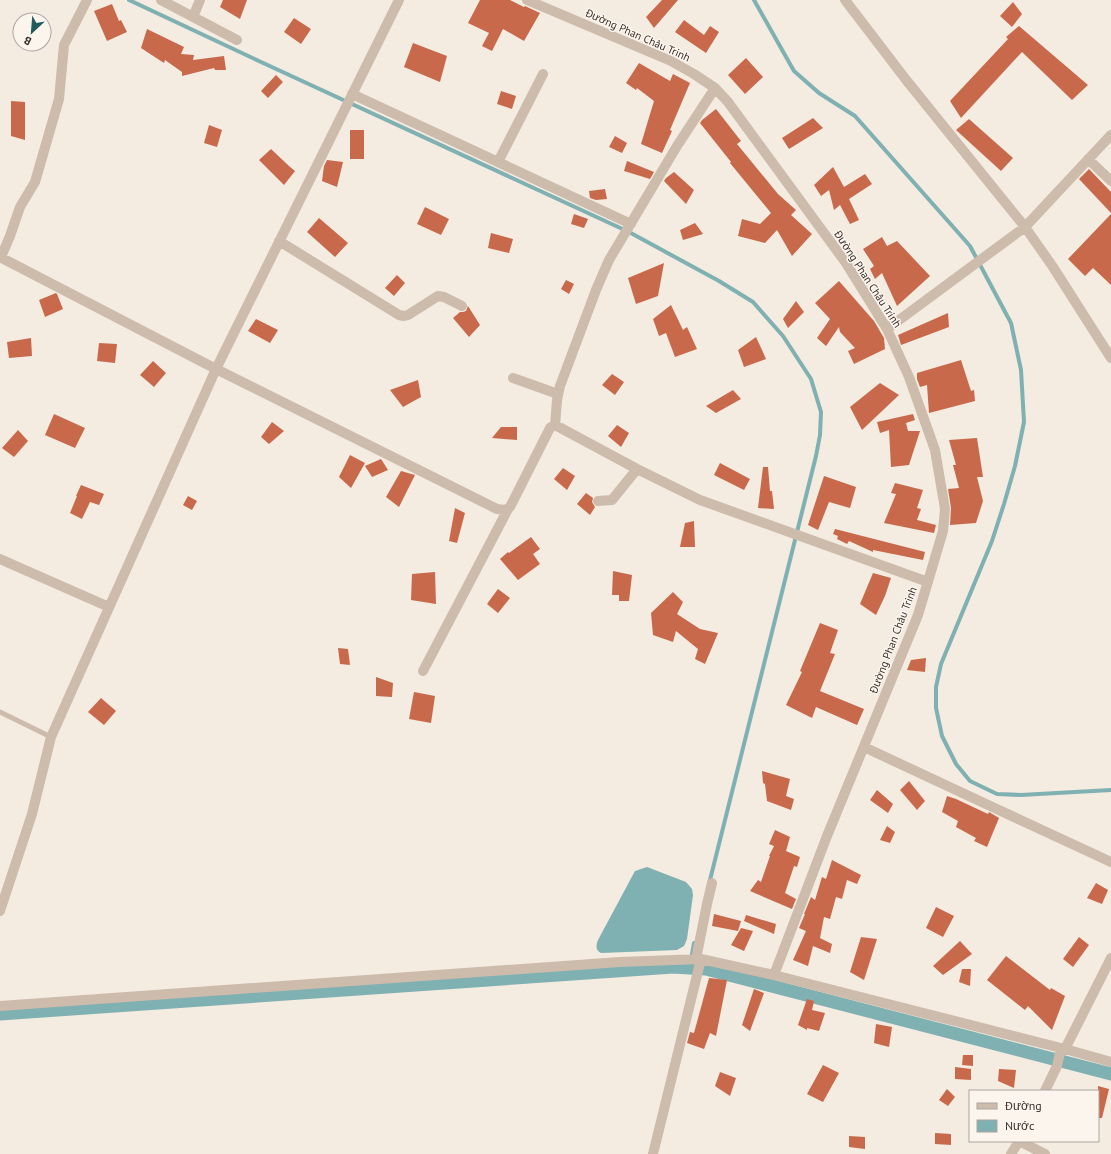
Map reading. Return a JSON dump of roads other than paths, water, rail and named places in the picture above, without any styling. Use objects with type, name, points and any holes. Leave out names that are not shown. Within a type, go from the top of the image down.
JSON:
[{"type":"street","points":[[87,0],[64,46],[59,99],[35,182],[20,207],[10,236],[0,257],[216,368],[497,509],[508,509]]},
{"type":"street","points":[[161,0],[237,40]]},
{"type":"street","points":[[194,17],[200,0]]},
{"type":"street","points":[[0,911],[32,814],[51,737],[216,368],[399,0]]},
{"type":"street","name":"Đường Phan Châu Trinh","points":[[527,0],[671,61],[716,88],[728,102],[846,262],[887,330],[909,377],[935,450],[945,509],[943,531],[918,615],[827,836],[774,975]]},
{"type":"street","points":[[845,0],[907,81],[1025,227],[1053,267],[1111,358]]},
{"type":"street","points":[[498,162],[543,74]]},
{"type":"street","points":[[555,426],[558,394],[564,374],[609,260],[677,146],[716,88]]},
{"type":"street","points":[[350,100],[498,162],[630,225]]},
{"type":"street","points":[[887,330],[1025,227],[1111,135]]},
{"type":"street","points":[[1088,159],[1111,181]]},
{"type":"street","points":[[279,241],[399,315],[408,315],[438,296],[444,297],[462,306]]},
{"type":"street","points":[[513,378],[558,394]]},
{"type":"street","points":[[423,670],[510,507],[550,428],[555,426]]},
{"type":"street","points":[[555,426],[700,500],[928,582]]},
{"type":"street","points":[[598,501],[612,500],[637,469]]},
{"type":"street","points":[[0,559],[109,607]]},
{"type":"street","points":[[864,747],[1111,862]]},
{"type":"street","points":[[653,1154],[695,981],[707,904],[712,883]]},
{"type":"street","points":[[1045,1090],[1057,1066],[1063,1048],[1111,958]]},
{"type":"street","points":[[0,1006],[612,963],[698,959],[774,975],[1063,1048],[1111,1062]]},
{"type":"street","points":[[1012,1154],[1018,1142]]},
{"type":"street","points":[[1021,1142],[1045,1154]]},
{"type":"lane","points":[[0,712],[51,737]]},
{"type":"water","points":[[647,867],[686,882],[692,889],[693,895],[687,939],[684,946],[677,950],[601,953],[596,947],[598,940],[635,871]]},
{"type":"waterway","points":[[129,0],[629,232],[719,281],[753,302],[783,336],[811,379],[821,412],[820,435],[709,884]]},
{"type":"waterway","points":[[754,0],[794,71],[819,93],[855,116],[970,246],[1011,323],[1021,370],[1024,422],[1015,466],[992,541],[941,664],[936,687],[936,708],[942,736],[956,764],[970,781],[997,794],[1021,795],[1111,790]]},
{"type":"waterway","points":[[692,954],[694,943]]},
{"type":"waterway","points":[[688,968],[689,963]]},
{"type":"waterway","points":[[0,1014],[673,967],[706,969],[1111,1074]]}]
